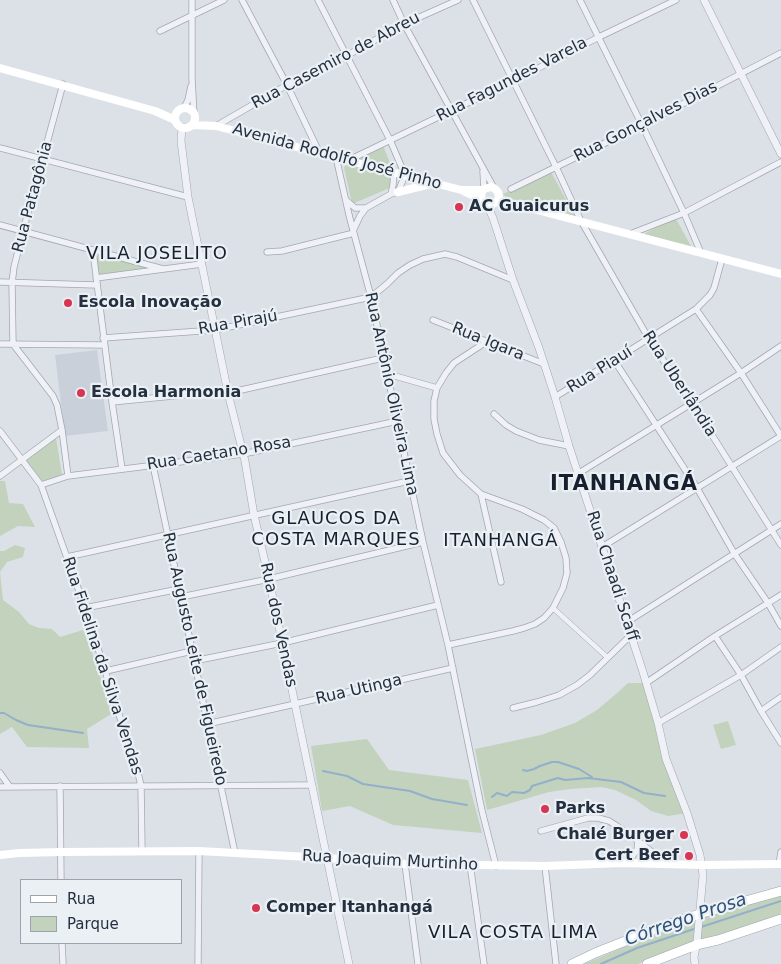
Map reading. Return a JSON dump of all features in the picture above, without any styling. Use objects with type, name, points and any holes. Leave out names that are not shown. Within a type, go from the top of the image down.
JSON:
[{"type":"main road","points":[[0,68],[155,111],[175,120],[178,125],[185,128],[195,120],[191,110],[155,111]]},
{"type":"main road","points":[[175,120],[175,115],[181,109]]},
{"type":"main road","points":[[194,115],[215,125]]},
{"type":"main road","points":[[192,124],[215,125]]},
{"type":"main road","name":"Avenida Rodolfo José Pinho","points":[[215,125],[461,190],[484,203]]},
{"type":"main road","points":[[394,193],[436,183]]},
{"type":"main road","points":[[510,203],[491,187],[484,190],[480,197],[484,203],[510,203],[722,259],[779,272]]},
{"type":"main road","name":"Avenida Rodolfo José Pinho","points":[[461,190],[484,190]]},
{"type":"main road","points":[[496,190],[499,197],[497,202]]},
{"type":"main road","name":"Rua Joaquim Murtinho","points":[[0,856],[19,853],[199,851],[404,864],[544,866],[623,863],[780,864]]},
{"type":"main road","points":[[572,964],[633,937],[781,891]]},
{"type":"main road","points":[[647,964],[696,943],[718,940],[781,919]]},
{"type":"street","points":[[192,0],[194,115]]},
{"type":"street","points":[[160,31],[224,0]]},
{"type":"street","points":[[242,0],[287,85],[319,152]]},
{"type":"street","points":[[268,252],[282,251],[354,232],[360,216],[366,208],[394,193],[405,175],[390,140],[318,0]]},
{"type":"street","points":[[393,0],[404,24],[496,190]]},
{"type":"street","name":"Rua Casemiro de Abreu","points":[[215,125],[404,24],[458,0]]},
{"type":"street","name":"Rua Uberlândia","points":[[473,0],[581,221],[649,339],[692,403],[781,545]]},
{"type":"street","points":[[580,0],[642,124],[684,212],[701,253]]},
{"type":"street","name":"Rua Fagundes Varela","points":[[349,160],[513,81],[599,36],[676,0]]},
{"type":"street","points":[[704,0],[781,154]]},
{"type":"street","name":"Rua Gonçalves Dias","points":[[511,188],[781,53]]},
{"type":"street","points":[[181,109],[188,100],[192,79]]},
{"type":"street","name":"Rua Patagônia","points":[[13,344],[12,283],[14,267],[63,84]]},
{"type":"street","name":"Rua dos Vendas","points":[[182,127],[181,141],[188,197],[349,964]]},
{"type":"street","points":[[0,148],[188,197]]},
{"type":"street","name":"Rua Antônio Oliveira Lima","points":[[336,157],[388,374],[409,481],[453,668],[480,802],[496,866]]},
{"type":"street","points":[[630,234],[684,212],[781,162]]},
{"type":"street","points":[[483,169],[484,190]]},
{"type":"street","points":[[394,172],[394,193]]},
{"type":"street","points":[[345,198],[355,208],[366,208]]},
{"type":"street","name":"Rua Chaadi Scaff","points":[[484,203],[493,218],[555,397],[569,446],[646,682],[666,758],[687,813],[700,855],[703,875],[694,957],[695,964]]},
{"type":"street","points":[[0,225],[163,269]]},
{"type":"street","points":[[93,251],[96,286],[122,469]]},
{"type":"street","points":[[370,297],[410,265],[423,259],[445,254],[513,280]]},
{"type":"street","name":"Rua Piauí","points":[[555,397],[696,309],[710,295],[714,288],[722,259]]},
{"type":"street","points":[[96,278],[202,264]]},
{"type":"street","points":[[0,282],[96,286]]},
{"type":"street","name":"Rua Pirajú","points":[[104,338],[215,330],[370,297]]},
{"type":"street","points":[[602,547],[781,436],[741,372],[696,309]]},
{"type":"street","name":"Rua Igara","points":[[433,320],[544,364]]},
{"type":"street","points":[[448,646],[535,624],[553,608],[563,588],[567,573],[566,558],[554,528],[544,520],[522,509],[482,494],[460,475],[443,453],[434,419],[434,402],[438,388],[454,363],[486,342]]},
{"type":"street","points":[[0,344],[104,345]]},
{"type":"street","points":[[13,344],[53,396],[57,405],[68,476]]},
{"type":"street","points":[[579,473],[781,346]]},
{"type":"street","points":[[112,402],[214,392],[228,393],[384,358]]},
{"type":"street","points":[[614,360],[697,488],[734,553],[768,603],[781,626]]},
{"type":"street","points":[[388,374],[438,388]]},
{"type":"street","points":[[494,414],[516,431],[540,440],[569,446]]},
{"type":"street","name":"Rua Caetano Rosa","points":[[40,485],[68,476],[243,454],[398,421]]},
{"type":"street","points":[[0,476],[62,430]]},
{"type":"street","name":"Rua Fidelina da Silva Vendas","points":[[0,431],[40,485],[85,608],[139,777],[141,786],[142,851]]},
{"type":"street","name":"Rua Augusto Leite de Figueiredo","points":[[153,465],[235,853]]},
{"type":"street","points":[[67,557],[409,481]]},
{"type":"street","points":[[482,494],[501,582]]},
{"type":"street","points":[[627,622],[781,524]]},
{"type":"street","points":[[181,597],[269,579],[423,542]]},
{"type":"street","points":[[85,608],[179,589]]},
{"type":"street","points":[[646,682],[781,595]]},
{"type":"street","points":[[194,661],[282,643],[438,605]]},
{"type":"street","points":[[553,608],[608,657]]},
{"type":"street","points":[[513,708],[559,695],[577,685],[590,675],[631,634]]},
{"type":"street","points":[[716,636],[781,743]]},
{"type":"street","points":[[658,723],[741,675],[781,646]]},
{"type":"street","points":[[106,671],[192,651]]},
{"type":"street","name":"Rua Utinga","points":[[207,724],[453,668]]},
{"type":"street","points":[[760,711],[781,697]]},
{"type":"street","points":[[0,773],[10,786]]},
{"type":"street","points":[[0,787],[311,785]]},
{"type":"street","points":[[60,786],[61,879]]},
{"type":"street","points":[[541,831],[588,818],[598,818],[609,821],[617,826],[666,863]]},
{"type":"street","points":[[623,863],[629,860],[637,850],[638,841]]},
{"type":"street","points":[[198,964],[199,851]]},
{"type":"street","points":[[780,864],[781,852]]},
{"type":"street","points":[[404,864],[418,964]]},
{"type":"street","points":[[470,864],[484,964]]},
{"type":"street","points":[[544,866],[556,964]]},
{"type":"street","points":[[62,944],[63,964]]},
{"type":"shaded area","name":"Escola Harmonia","points":[[97,350],[108,431],[65,436],[55,355]]},
{"type":"green space","points":[[383,145],[393,171],[392,187],[352,204],[344,167],[353,159]]},
{"type":"green space","points":[[551,172],[575,216],[510,201],[503,194]]},
{"type":"green space","points":[[675,217],[692,248],[644,234]]},
{"type":"green space","points":[[96,255],[154,269],[97,276]]},
{"type":"green space","points":[[56,438],[62,475],[42,481],[26,461]]},
{"type":"green space","points":[[0,481],[5,481],[9,503],[23,504],[35,527],[18,526],[0,536]]},
{"type":"green space","points":[[15,545],[25,548],[23,557],[7,562],[0,572],[0,551]]},
{"type":"green space","points":[[0,572],[3,600],[19,612],[29,624],[39,628],[52,629],[60,637],[83,630],[104,688],[111,714],[87,729],[89,748],[27,747],[12,727],[0,734]]},
{"type":"green space","points":[[628,683],[646,683],[687,813],[668,816],[651,811],[636,800],[615,790],[602,787],[549,792],[487,810],[475,749],[541,735],[575,723],[597,710]]},
{"type":"green space","points":[[728,721],[736,745],[721,749],[713,725]]},
{"type":"green space","points":[[367,739],[389,770],[468,780],[482,833],[393,825],[350,806],[322,811],[311,746]]},
{"type":"green space","points":[[781,894],[781,916],[669,951],[638,964],[584,964],[700,919]]},
{"type":"waterway","points":[[0,713],[4,713],[28,725],[83,733]]},
{"type":"waterway","points":[[523,770],[527,771],[552,762],[558,762],[579,769],[592,777]]},
{"type":"waterway","points":[[323,771],[347,776],[363,784],[410,791],[432,799],[467,805]]},
{"type":"waterway","points":[[492,797],[497,793],[507,796],[512,792],[524,793],[530,790],[532,786],[558,778],[565,780],[588,778],[621,782],[644,793],[665,796]]},
{"type":"waterway","name":"Córrego Prosa","points":[[701,927],[781,901]]},
{"type":"waterway","name":"Córrego Prosa","points":[[601,964],[637,948],[697,928]]},
{"type":"place","name":"AC Guaicurus","points":[[459,207]]},
{"type":"place","name":"Escola Inovação","points":[[68,303]]},
{"type":"place","name":"Escola Harmonia","points":[[81,393]]},
{"type":"place","name":"Parks","points":[[545,809]]},
{"type":"place","name":"Chalé Burger","points":[[684,835]]},
{"type":"place","name":"Cert Beef","points":[[689,856]]},
{"type":"place","name":"Comper Itanhangá","points":[[256,908]]},
{"type":"district","name":"VILA JOSELITO","points":[[157,254]]},
{"type":"district","name":"ITANHANGÁ","points":[[624,485]]},
{"type":"district","name":"GLAUCOS DA COSTA MARQUES","points":[[336,529]]},
{"type":"district","name":"ITANHANGÁ","points":[[501,541]]},
{"type":"district","name":"VILA COSTA LIMA","points":[[513,933]]}]
